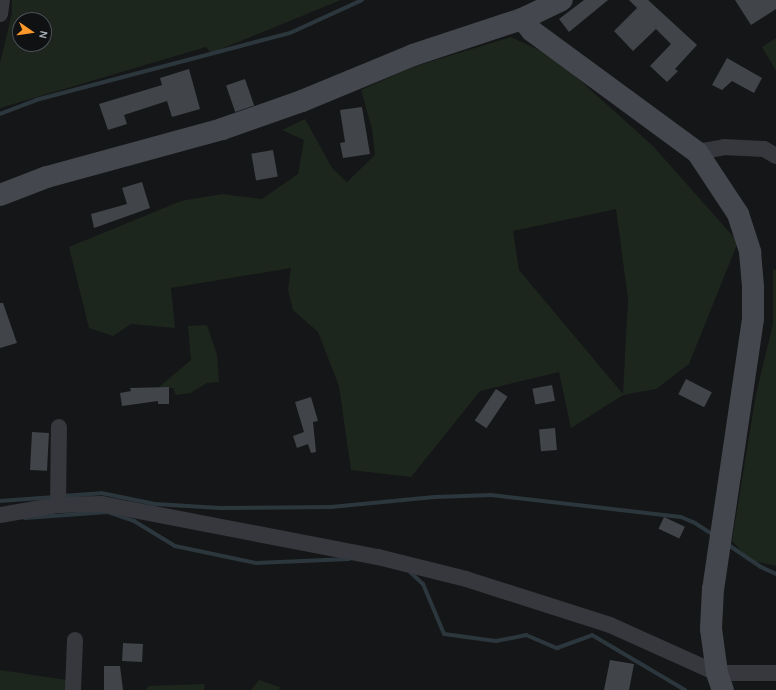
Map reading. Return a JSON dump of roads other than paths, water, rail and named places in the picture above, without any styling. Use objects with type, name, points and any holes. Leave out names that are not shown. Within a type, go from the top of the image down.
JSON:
[{"type":"street","points":[[0,14],[2,0]]},
{"type":"street","points":[[0,195],[47,177],[222,129],[302,101],[413,55],[522,19],[562,0]]},
{"type":"street","points":[[522,19],[532,31],[697,152],[738,214],[750,252],[754,288],[753,319],[713,589],[711,629],[720,681]]},
{"type":"street","points":[[697,152],[724,148],[764,149],[776,156]]},
{"type":"street","points":[[58,505],[59,427]]},
{"type":"street","points":[[0,516],[58,505],[119,506],[378,557],[466,579],[610,625],[720,681],[776,673]]},
{"type":"street","points":[[73,690],[74,640]]},
{"type":"waterway","points":[[0,114],[36,100],[290,33],[362,0]]},
{"type":"waterway","points":[[62,496],[101,493],[155,504],[220,508],[331,507],[435,497],[491,495],[681,517],[695,523],[715,536]]},
{"type":"waterway","points":[[0,501],[55,497]]},
{"type":"waterway","points":[[25,518],[108,512],[134,521],[175,546],[256,563],[349,559]]},
{"type":"waterway","points":[[727,544],[761,567],[776,574]]},
{"type":"waterway","points":[[409,571],[423,584],[444,634],[496,641],[526,635],[557,648],[592,635],[685,690]]}]
